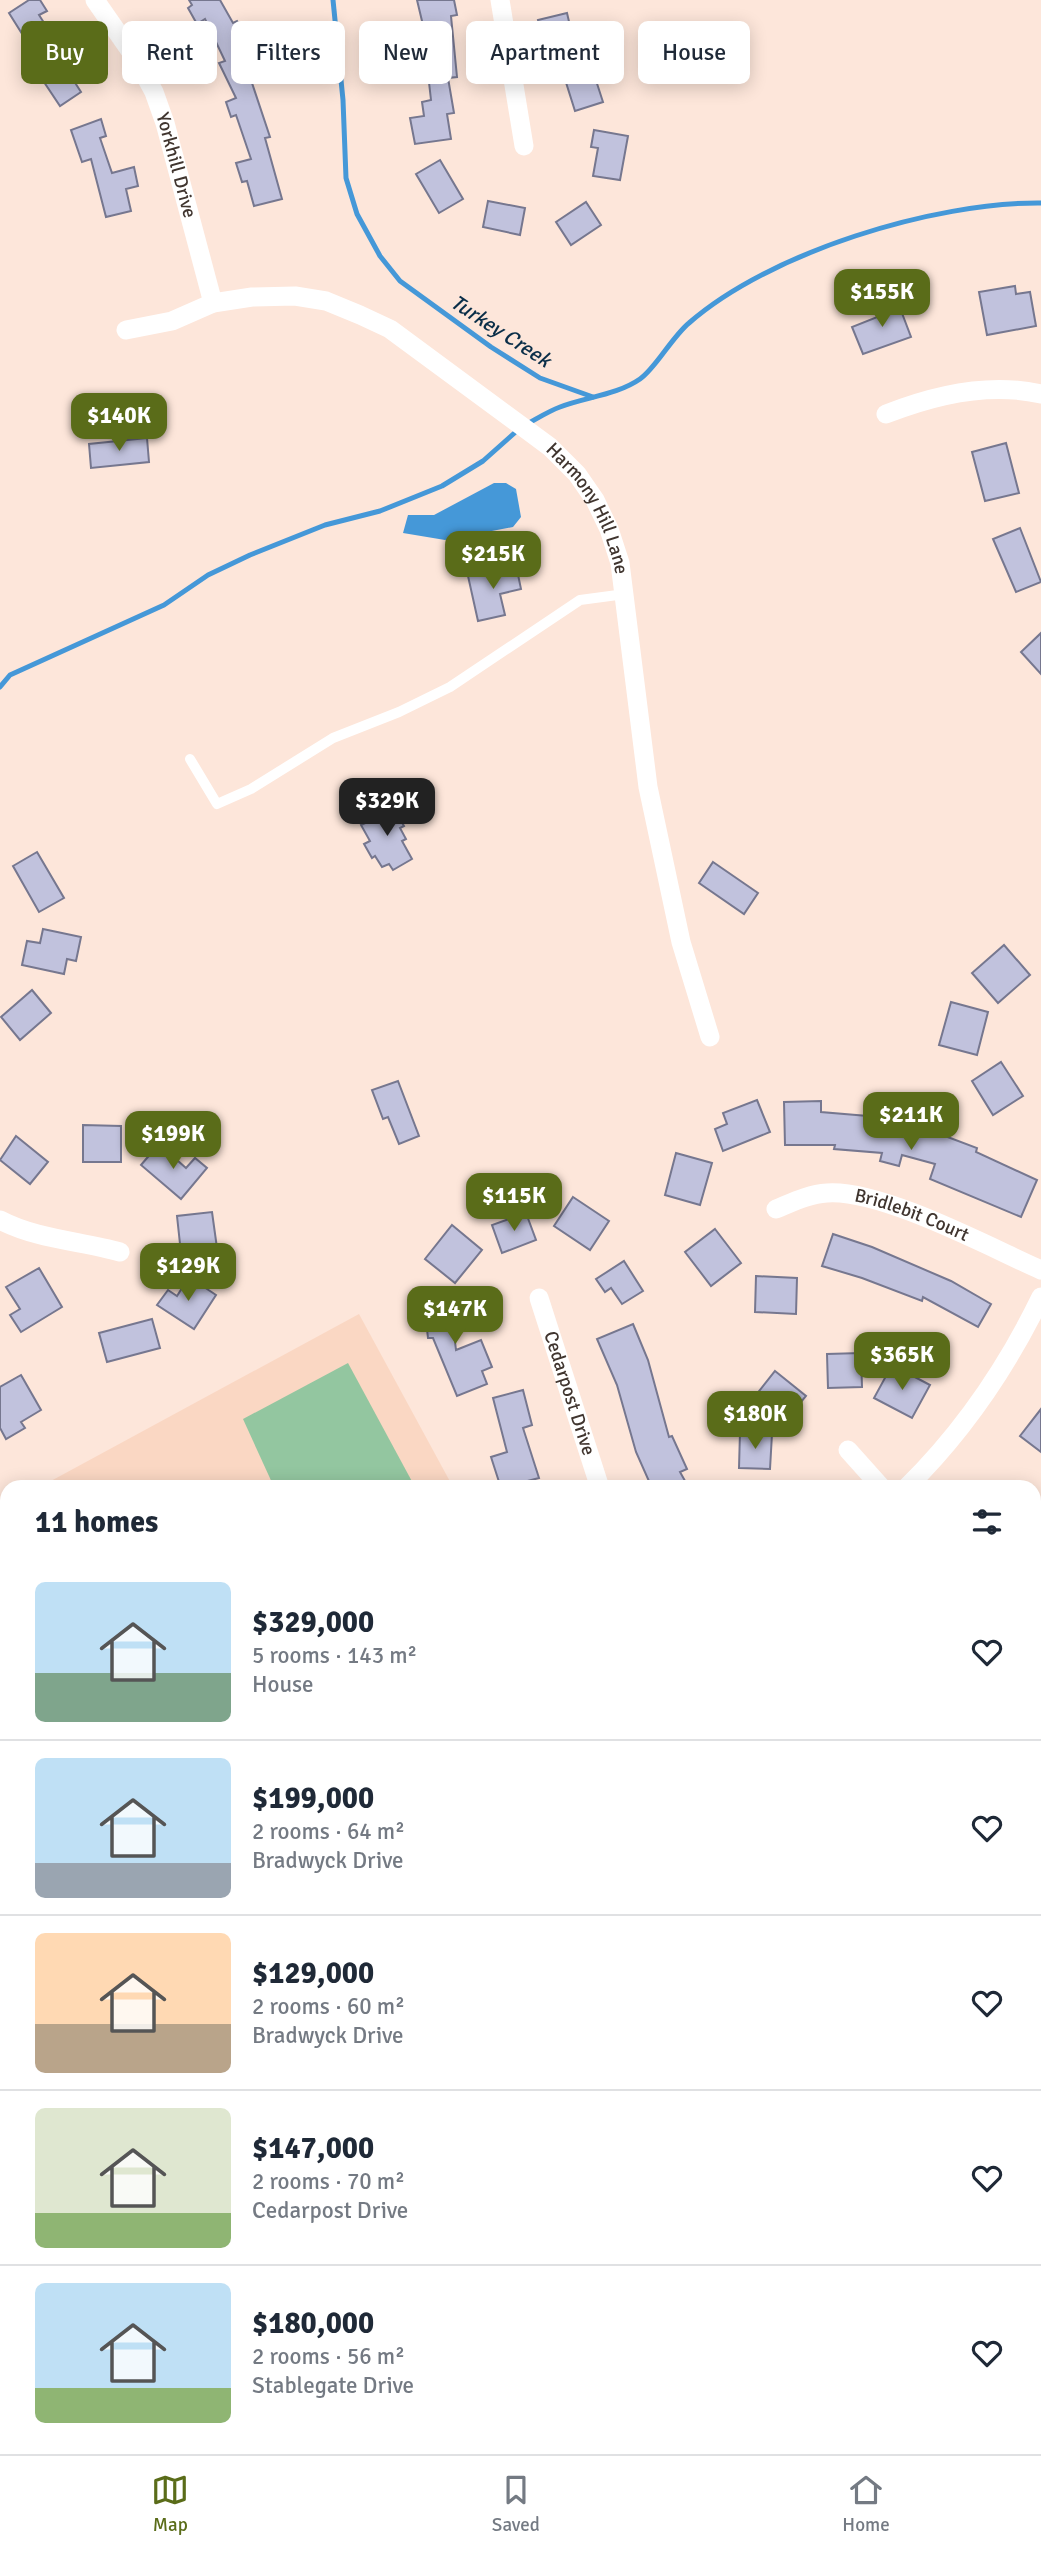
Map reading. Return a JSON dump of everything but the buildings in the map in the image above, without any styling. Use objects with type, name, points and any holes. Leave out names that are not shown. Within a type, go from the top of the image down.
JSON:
[{"type":"street","name":"Yorkhill Drive","points":[[95,0],[136,59],[154,92],[166,123],[213,303]]},
{"type":"street","points":[[500,0],[524,146]]},
{"type":"street","name":"Harmony Hill Lane","points":[[126,330],[172,321],[213,303],[284,296],[326,301],[390,330],[411,344],[550,447],[577,474],[609,529],[626,594],[648,787],[681,942],[710,1037]]},
{"type":"street","points":[[886,414],[928,398],[970,391],[1041,394]]},
{"type":"street","name":"Bridlebit Court","points":[[776,1209],[809,1195],[830,1192],[853,1196],[911,1212],[1041,1270]]},
{"type":"street","points":[[0,1220],[27,1231],[83,1241],[120,1252]]},
{"type":"street","points":[[913,1480],[976,1406],[1006,1362],[1041,1297]]},
{"type":"street","name":"Cedarpost Drive","points":[[539,1298],[597,1480]]},
{"type":"street","points":[[848,1450],[875,1480]]},
{"type":"lane","points":[[190,759],[217,804],[261,783],[333,738],[399,712],[450,687],[580,600],[626,594]]},
{"type":"shaded area","points":[[359,1314],[449,1480],[53,1480]]},
{"type":"green space","points":[[348,1363],[411,1480],[271,1480],[243,1419]]},
{"type":"water","points":[[494,483],[506,483],[516,489],[521,517],[513,527],[445,540],[403,533],[408,515],[434,515]]},
{"type":"waterway","name":"Turkey Creek","points":[[333,0],[343,100],[346,178],[357,214],[380,256],[400,281],[491,347],[540,378],[593,397]]},
{"type":"waterway","name":"Turkey Creek","points":[[527,424],[556,409],[611,392],[640,379],[689,323],[723,297],[763,274],[808,254],[855,236],[952,211],[1041,203]]},
{"type":"waterway","points":[[0,687],[10,675],[164,605],[208,575],[250,555],[325,525],[380,511],[442,486],[483,461],[519,429]]}]
